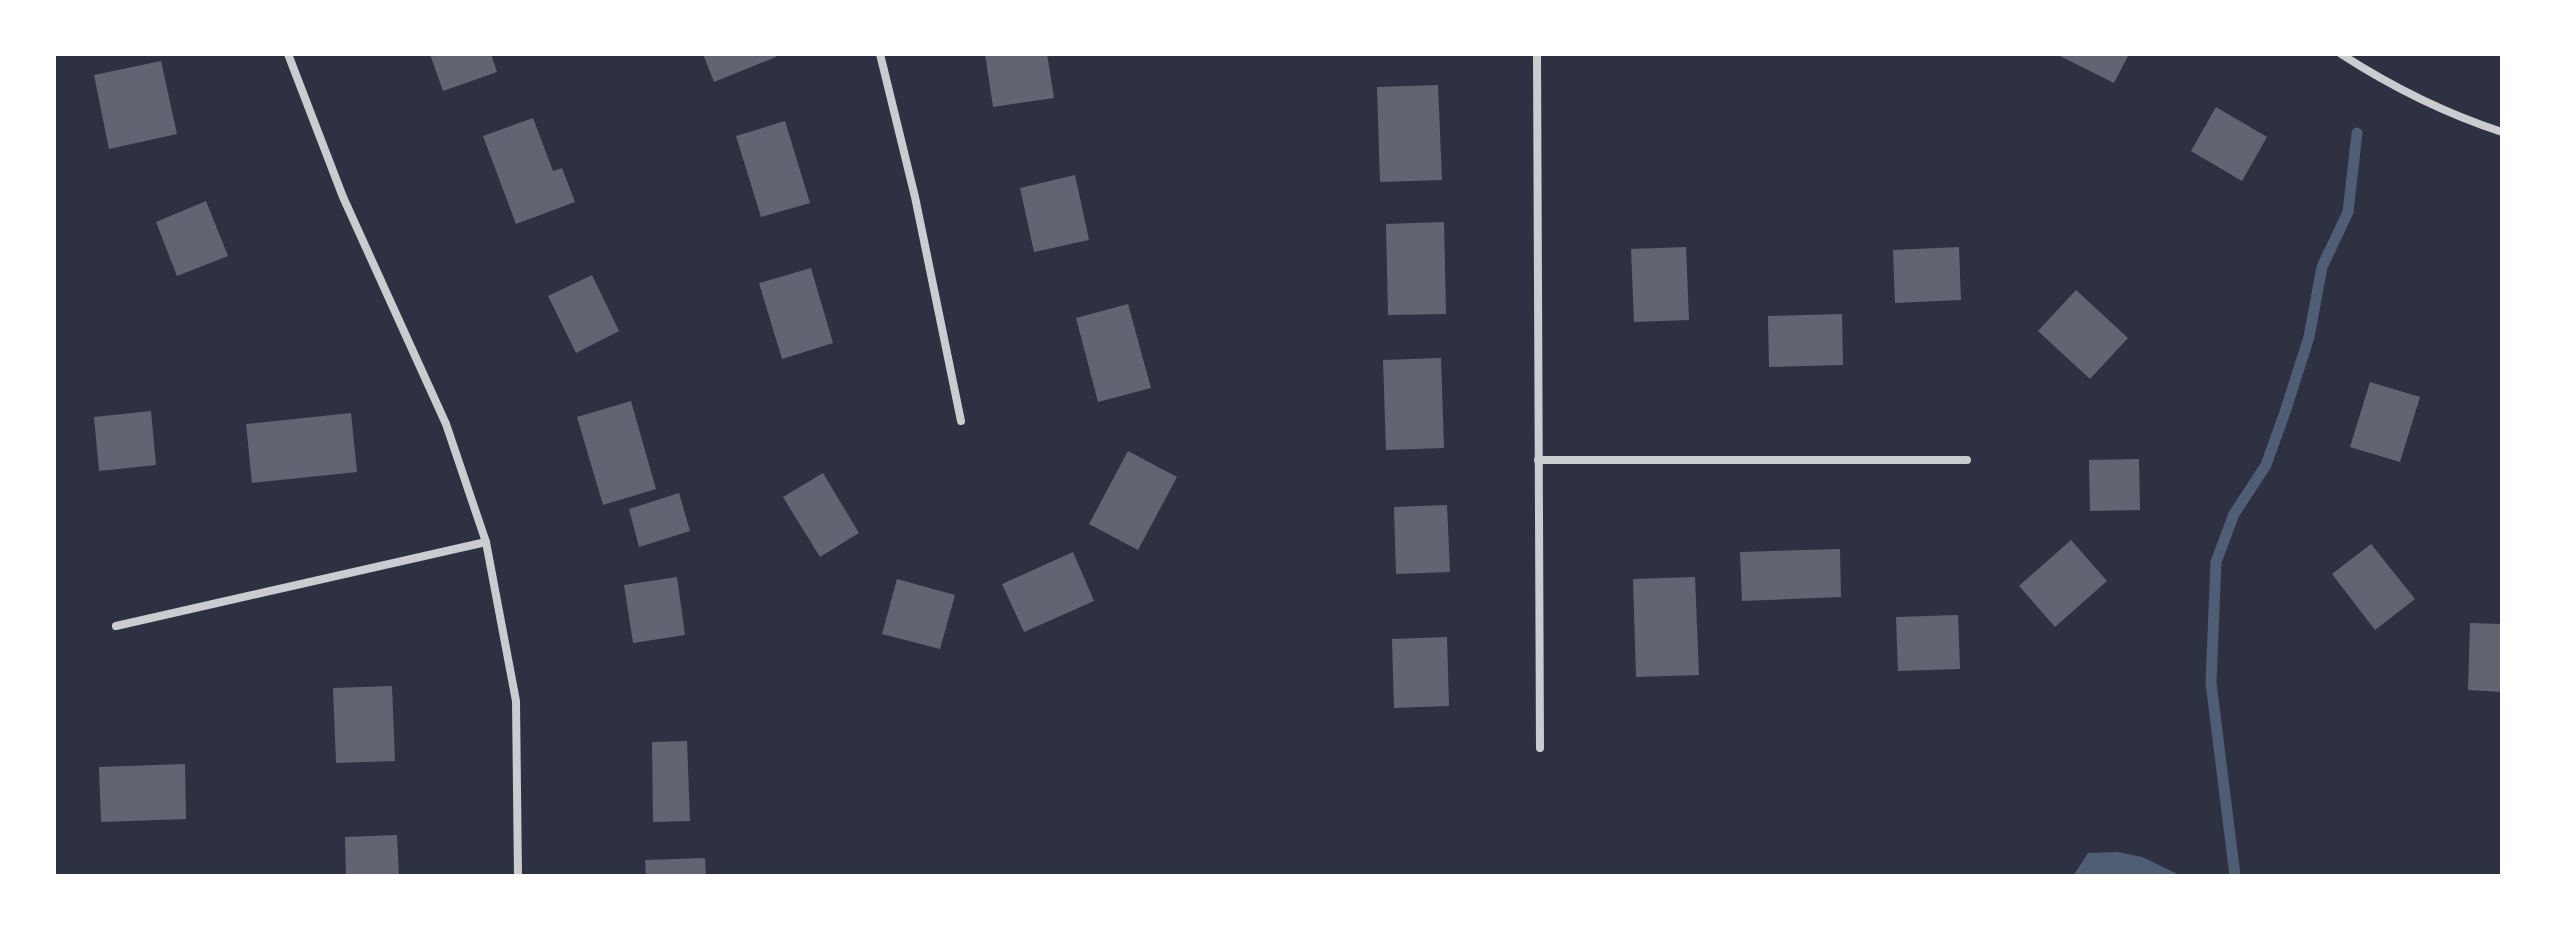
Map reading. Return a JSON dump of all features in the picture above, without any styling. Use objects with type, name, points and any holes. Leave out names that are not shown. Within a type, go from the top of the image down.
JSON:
[{"type":"street","points":[[288,54],[343,197],[446,424],[486,542],[516,701],[518,876]]},
{"type":"street","points":[[880,54],[915,197],[961,421]]},
{"type":"street","points":[[1537,54],[1540,748]]},
{"type":"street","points":[[2341,54],[2404,92],[2454,117],[2502,132]]},
{"type":"street","points":[[1538,460],[1967,460]]},
{"type":"street","points":[[116,626],[486,542]]},
{"type":"water","points":[[2118,852],[2142,857],[2182,876],[2073,876],[2088,853]]},
{"type":"building","points":[[430,54],[491,54],[497,72],[443,91]]},
{"type":"building","points":[[703,54],[775,54],[776,57],[714,82]]},
{"type":"building","points":[[985,54],[1047,54],[1054,98],[993,107]]},
{"type":"building","points":[[2056,54],[2129,54],[2114,83]]},
{"type":"building","points":[[161,61],[177,134],[109,149],[94,75]]},
{"type":"building","points":[[1438,85],[1442,180],[1380,182],[1377,87]]},
{"type":"building","points":[[2216,107],[2267,137],[2242,181],[2191,151]]},
{"type":"building","points":[[533,118],[553,171],[562,168],[575,202],[516,224],[483,136]]},
{"type":"building","points":[[785,121],[810,203],[761,217],[736,136]]},
{"type":"building","points":[[1075,175],[1089,240],[1034,252],[1020,188]]},
{"type":"building","points":[[206,201],[228,256],[177,276],[156,222]]},
{"type":"building","points":[[1444,222],[1446,314],[1388,315],[1386,224]]},
{"type":"building","points":[[1686,247],[1689,320],[1634,322],[1631,249]]},
{"type":"building","points":[[1959,247],[1961,300],[1895,303],[1893,250]]},
{"type":"building","points":[[811,268],[833,343],[782,359],[759,283]]},
{"type":"building","points":[[592,275],[619,331],[576,353],[548,296]]},
{"type":"building","points":[[2076,290],[2128,338],[2090,379],[2038,331]]},
{"type":"building","points":[[1128,304],[1151,388],[1098,402],[1076,318]]},
{"type":"building","points":[[1842,314],[1843,365],[1769,367],[1768,316]]},
{"type":"building","points":[[1441,358],[1444,448],[1386,450],[1383,360]]},
{"type":"building","points":[[2370,382],[2420,397],[2400,462],[2350,447]]},
{"type":"building","points":[[631,401],[656,489],[603,505],[577,417]]},
{"type":"building","points":[[151,411],[156,465],[99,471],[94,417]]},
{"type":"building","points":[[351,413],[357,472],[252,483],[246,424]]},
{"type":"building","points":[[1128,451],[1177,477],[1138,550],[1089,524]]},
{"type":"building","points":[[2139,459],[2140,510],[2090,511],[2089,460]]},
{"type":"building","points":[[823,473],[859,533],[820,557],[783,497]]},
{"type":"building","points":[[679,493],[690,531],[639,547],[629,509]]},
{"type":"building","points":[[1447,505],[1450,572],[1396,574],[1394,507]]},
{"type":"building","points":[[2071,540],[2107,581],[2055,627],[2019,586]]},
{"type":"building","points":[[2371,544],[2415,599],[2375,630],[2332,574]]},
{"type":"building","points":[[1840,549],[1841,597],[1742,601],[1740,552]]},
{"type":"building","points":[[1073,552],[1094,601],[1024,632],[1002,584]]},
{"type":"building","points":[[677,577],[685,635],[633,643],[624,585]]},
{"type":"building","points":[[1695,577],[1699,675],[1636,677],[1633,579]]},
{"type":"building","points":[[897,579],[955,595],[940,649],[882,634]]},
{"type":"building","points":[[1958,615],[1960,669],[1898,671],[1896,617]]},
{"type":"building","points":[[2470,623],[2502,624],[2502,692],[2468,690]]},
{"type":"building","points":[[1447,637],[1449,706],[1394,708],[1392,639]]},
{"type":"building","points":[[392,686],[395,761],[336,763],[333,688]]},
{"type":"building","points":[[687,741],[690,821],[653,822],[652,742]]},
{"type":"building","points":[[185,764],[186,819],[101,822],[99,767]]},
{"type":"building","points":[[397,835],[399,876],[346,876],[345,837]]},
{"type":"building","points":[[705,858],[706,876],[646,876],[645,860]]},
{"type":"waterway","points":[[2235,876],[2211,683],[2216,562],[2234,514],[2266,465],[2285,412],[2309,337],[2322,267],[2348,212],[2357,133]]}]
